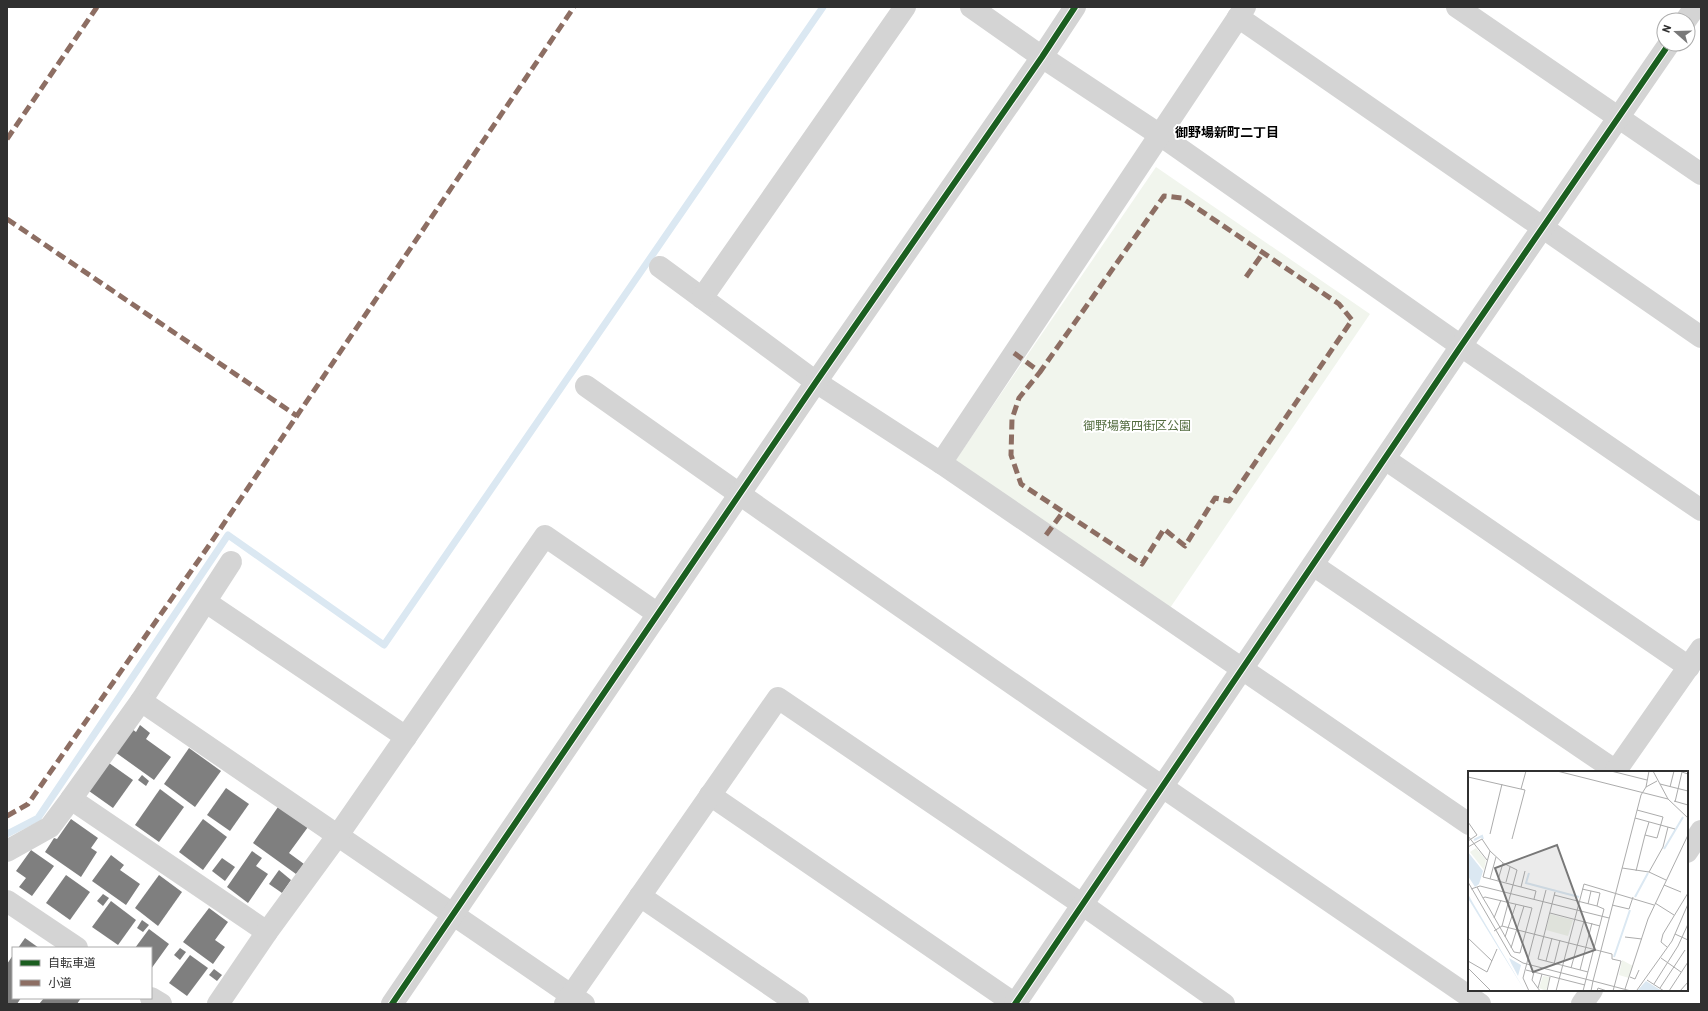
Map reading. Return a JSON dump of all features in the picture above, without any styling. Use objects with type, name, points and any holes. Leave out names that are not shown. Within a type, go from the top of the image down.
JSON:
[{"type":"street","points":[[702,298],[905,7]]},
{"type":"street","points":[[971,7],[1042,57],[1160,134],[1461,346],[1701,510]]},
{"type":"street","points":[[392,1004],[816,382],[1042,57],[1075,7]]},
{"type":"street","points":[[1457,7],[1701,174]]},
{"type":"street","points":[[941,463],[1242,12],[1542,227],[1701,337]]},
{"type":"street","points":[[710,795],[1015,1004],[1542,227],[1663,52]]},
{"type":"street","points":[[660,267],[816,382],[941,463],[1468,823]]},
{"type":"street","points":[[586,386],[739,495],[1480,1004]]},
{"type":"street","points":[[1385,459],[1689,667]]},
{"type":"street","points":[[218,1004],[267,932],[338,835],[545,536],[658,614]]},
{"type":"street","points":[[7,851],[50,827],[141,701],[231,562]]},
{"type":"street","points":[[1313,565],[1615,771]]},
{"type":"street","points":[[206,602],[406,737]]},
{"type":"street","points":[[1617,771],[1701,649]]},
{"type":"street","points":[[141,701],[338,835],[573,1001],[640,896],[778,698],[1083,905],[1224,1004]]},
{"type":"street","points":[[71,799],[267,932]]},
{"type":"street","points":[[1688,850],[1701,831]]},
{"type":"street","points":[[640,896],[798,1004]]},
{"type":"street","points":[[7,901],[76,947]]},
{"type":"street","points":[[1582,1004],[1591,991]]},
{"type":"street","points":[[152,999],[161,1004]]},
{"type":"green space","name":"御野場第四街区公園","points":[[1156,167],[1370,314],[1170,608],[955,461]]},
{"type":"building","points":[[140,725],[150,733],[146,739],[171,757],[154,780],[115,752],[132,729],[136,732]]},
{"type":"building","points":[[189,748],[221,771],[195,807],[164,784]]},
{"type":"building","points":[[109,763],[133,780],[113,808],[89,791]]},
{"type":"building","points":[[142,775],[149,781],[146,786],[138,780]]},
{"type":"building","points":[[226,788],[249,804],[230,831],[207,815]]},
{"type":"building","points":[[160,789],[184,807],[159,842],[135,825]]},
{"type":"building","points":[[278,807],[308,827],[289,853],[304,864],[296,874],[253,843]]},
{"type":"building","points":[[71,819],[98,838],[91,848],[97,852],[81,877],[45,852],[54,838],[57,839]]},
{"type":"building","points":[[203,819],[227,837],[203,870],[179,852]]},
{"type":"building","points":[[31,850],[54,866],[32,896],[19,887],[26,878],[16,871]]},
{"type":"building","points":[[252,851],[262,858],[256,866],[268,874],[248,903],[227,887]]},
{"type":"building","points":[[111,855],[124,865],[120,870],[140,884],[126,905],[92,881]]},
{"type":"building","points":[[222,858],[235,867],[225,881],[212,871]]},
{"type":"building","points":[[279,870],[291,880],[282,893],[269,884]]},
{"type":"building","points":[[66,875],[90,892],[70,920],[46,903]]},
{"type":"building","points":[[159,875],[182,892],[158,926],[135,908]]},
{"type":"building","points":[[103,894],[109,898],[103,906],[97,901]]},
{"type":"building","points":[[111,901],[136,920],[118,945],[92,927]]},
{"type":"building","points":[[209,908],[228,922],[215,940],[225,947],[213,964],[183,942]]},
{"type":"building","points":[[142,920],[149,925],[143,932],[137,928]]},
{"type":"building","points":[[149,929],[169,944],[152,968],[152,947],[136,947]]},
{"type":"building","points":[[25,938],[38,947],[19,947]]},
{"type":"building","points":[[180,948],[186,952],[180,960],[174,955]]},
{"type":"building","points":[[190,955],[208,968],[187,996],[169,983]]},
{"type":"building","points":[[12,956],[12,999],[20,999],[17,1004],[7,1004],[7,964]]},
{"type":"building","points":[[214,969],[222,975],[217,981],[209,975]]},
{"type":"building","points":[[43,999],[80,999],[77,1004],[39,1004]]},
{"type":"waterway","points":[[7,834],[38,818],[228,535],[384,645],[823,7]]},
{"type":"marked path","points":[[7,139],[97,7]]},
{"type":"marked path","points":[[7,816],[28,804],[210,544],[574,7]]},
{"type":"marked path","points":[[1014,353],[1040,372],[1164,196],[1182,198],[1339,304],[1352,320],[1229,501],[1215,498],[1185,546],[1164,529],[1142,564],[1021,484],[1011,455],[1012,419],[1019,398],[1040,372]]},
{"type":"marked path","points":[[7,219],[297,416]]},
{"type":"marked path","points":[[1246,277],[1263,253]]},
{"type":"marked path","points":[[1046,535],[1063,512]]},
{"type":"cycle path","points":[[392,1004],[816,382],[1042,57],[1075,7]]},
{"type":"cycle path","points":[[1015,1004],[1461,346],[1663,52]]},
{"type":"district","name":"御野場新町二丁目","points":[[1227,132]]}]
